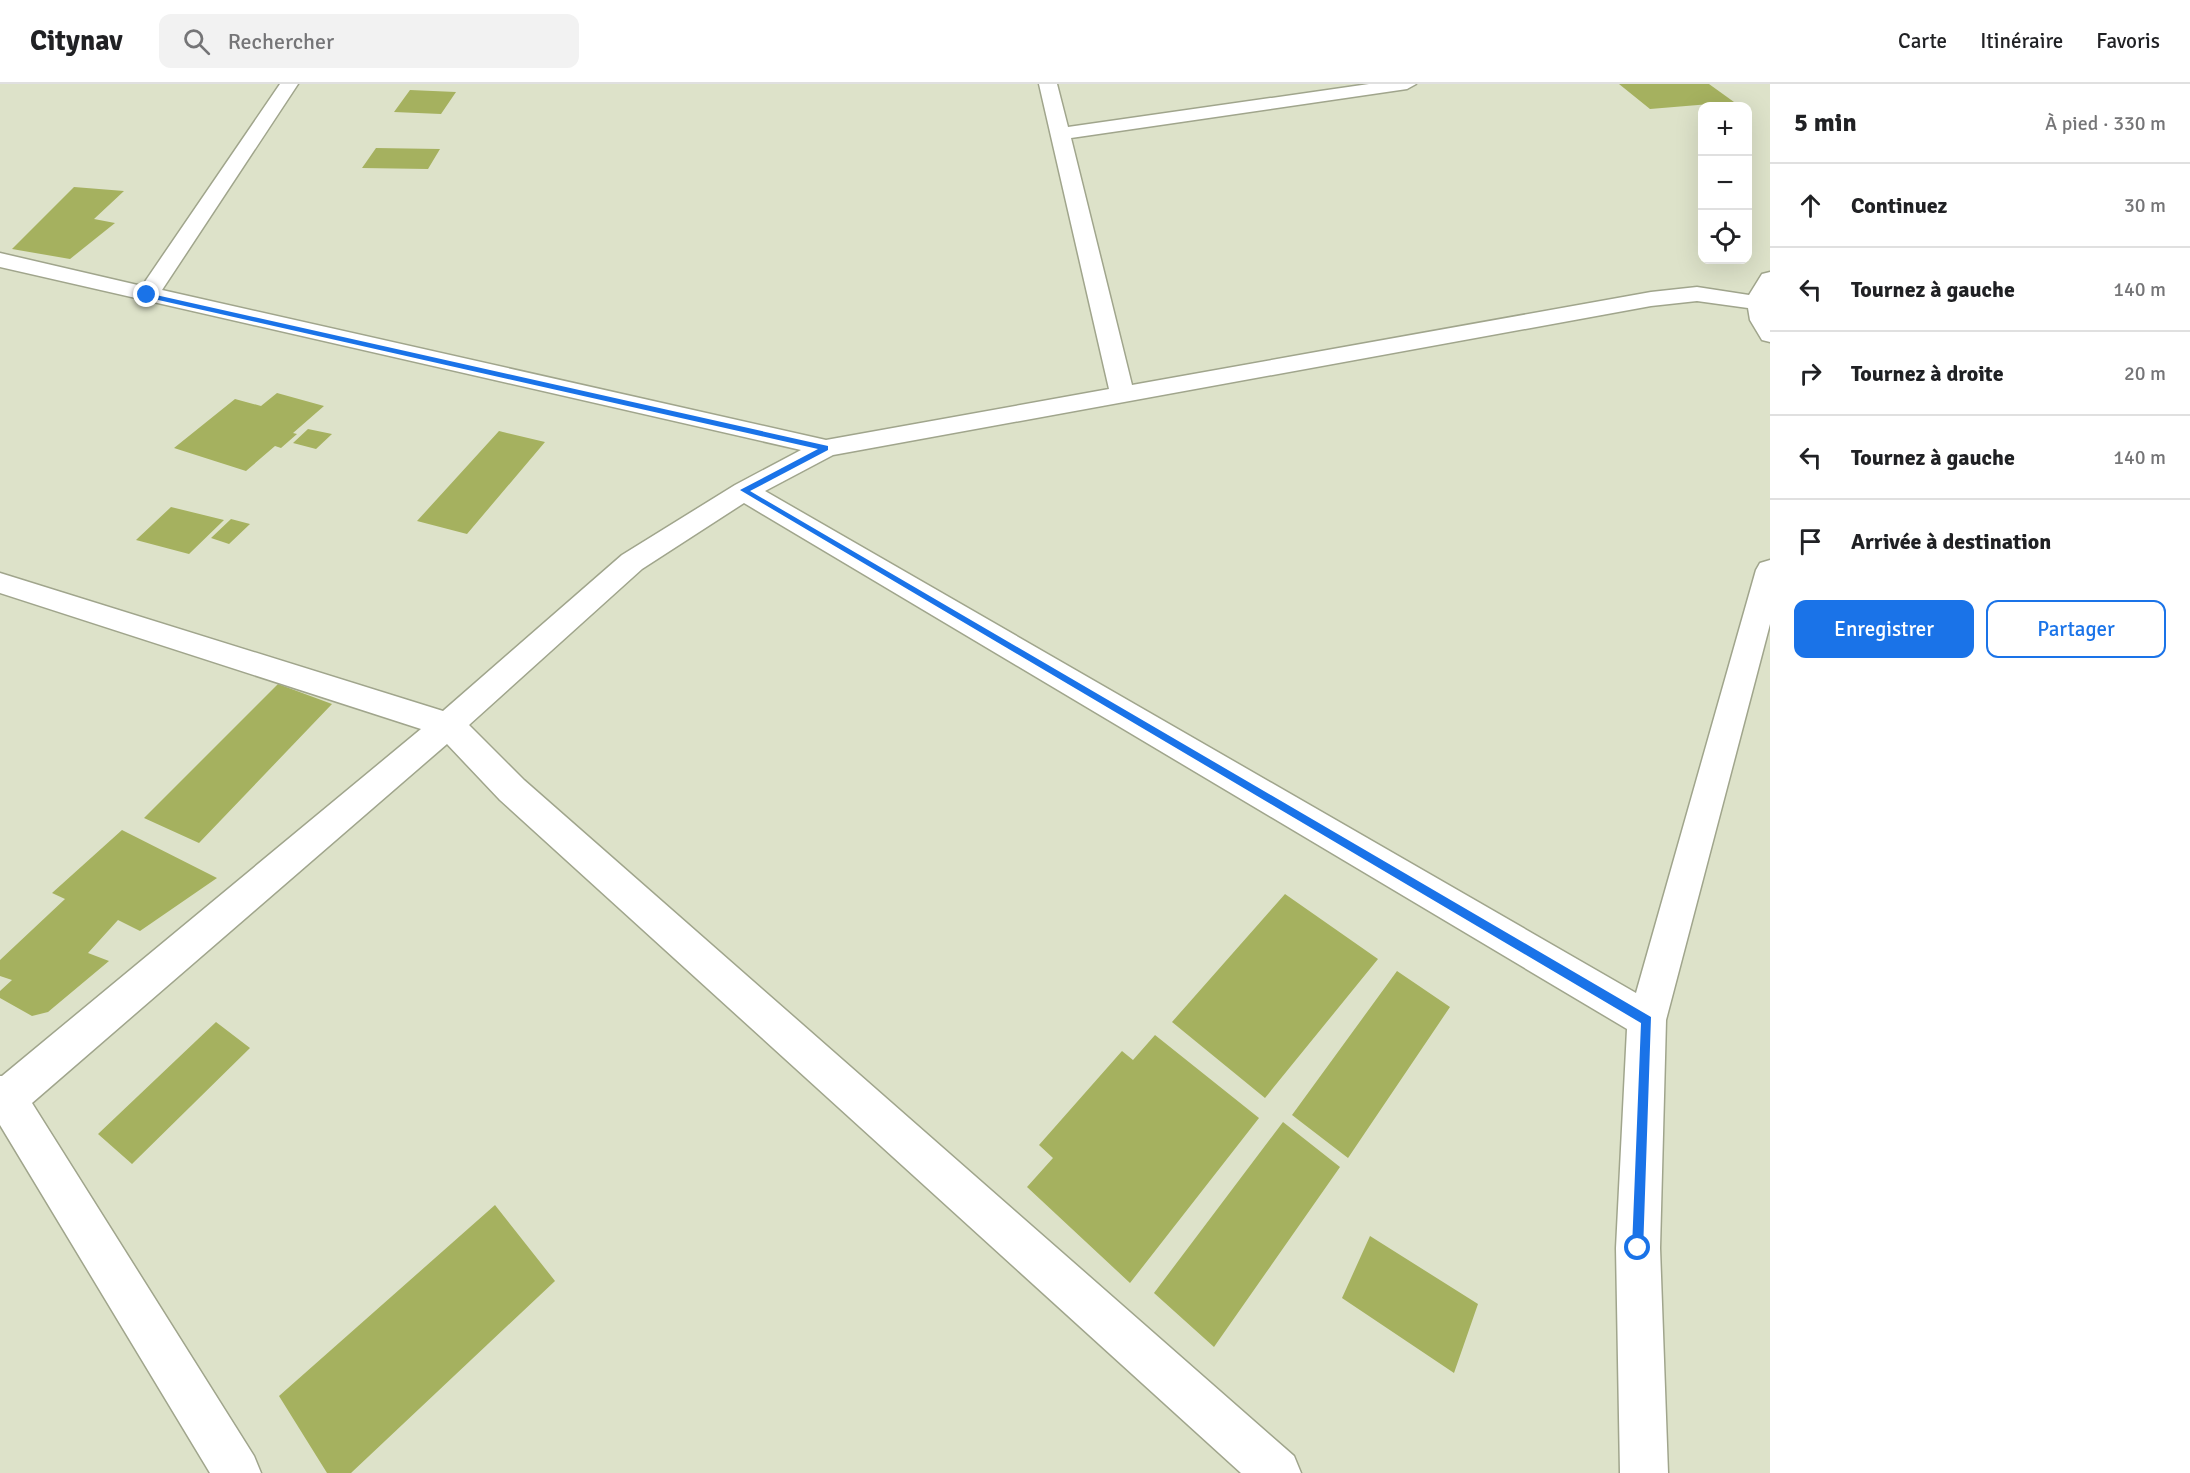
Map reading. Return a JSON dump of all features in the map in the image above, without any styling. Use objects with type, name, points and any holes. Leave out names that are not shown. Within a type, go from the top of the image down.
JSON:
[{"type":"street","points":[[147,295],[289,84]]},
{"type":"street","points":[[1048,84],[1122,394]]},
{"type":"street","points":[[1060,134],[1255,99],[1407,84]]},
{"type":"street","points":[[0,260],[826,448]]},
{"type":"street","points":[[237,1473],[2,1099],[448,724],[632,562],[744,490],[826,448],[1674,296],[1764,291],[1760,317],[1770,335]]},
{"type":"street","points":[[744,490],[1647,1020]]},
{"type":"street","points":[[1644,1473],[1638,1248],[1647,1020],[1770,570]]},
{"type":"street","points":[[0,583],[448,724],[512,790],[1276,1473]]},
{"type":"building","points":[[1619,84],[1709,84],[1734,102],[1698,102],[1698,105],[1650,109]]},
{"type":"building","points":[[410,90],[456,92],[441,114],[394,112]]},
{"type":"building","points":[[376,148],[440,149],[428,169],[362,168]]},
{"type":"building","points":[[74,187],[124,191],[94,219],[115,223],[70,259],[12,249]]},
{"type":"building","points":[[277,393],[324,406],[293,433],[297,434],[281,448],[275,446],[246,471],[174,448],[235,399],[261,406]]},
{"type":"building","points":[[308,429],[332,434],[316,449],[293,443]]},
{"type":"building","points":[[499,431],[545,442],[467,534],[417,521]]},
{"type":"building","points":[[171,507],[224,520],[189,554],[136,540]]},
{"type":"building","points":[[231,519],[250,524],[229,544],[211,538]]},
{"type":"building","points":[[278,684],[332,704],[199,843],[144,818]]},
{"type":"building","points":[[122,830],[217,878],[140,931],[118,920],[88,953],[109,961],[48,1012],[32,1016],[0,998],[0,991],[12,980],[0,976],[0,960],[65,899],[52,893]]},
{"type":"building","points":[[1285,894],[1378,959],[1265,1098],[1172,1022]]},
{"type":"building","points":[[1397,971],[1450,1007],[1348,1158],[1292,1115]]},
{"type":"building","points":[[216,1022],[250,1048],[132,1164],[98,1134]]},
{"type":"building","points":[[1155,1035],[1259,1118],[1130,1283],[1027,1187],[1053,1158],[1039,1145],[1122,1051],[1133,1060]]},
{"type":"building","points":[[1283,1122],[1340,1167],[1214,1347],[1154,1293]]},
{"type":"building","points":[[495,1205],[555,1281],[351,1473],[327,1473],[279,1396]]},
{"type":"building","points":[[1370,1236],[1478,1304],[1454,1373],[1342,1298]]},
{"type":"route","points":[[147,295],[826,448],[744,490],[1647,1020],[1638,1248]]}]
